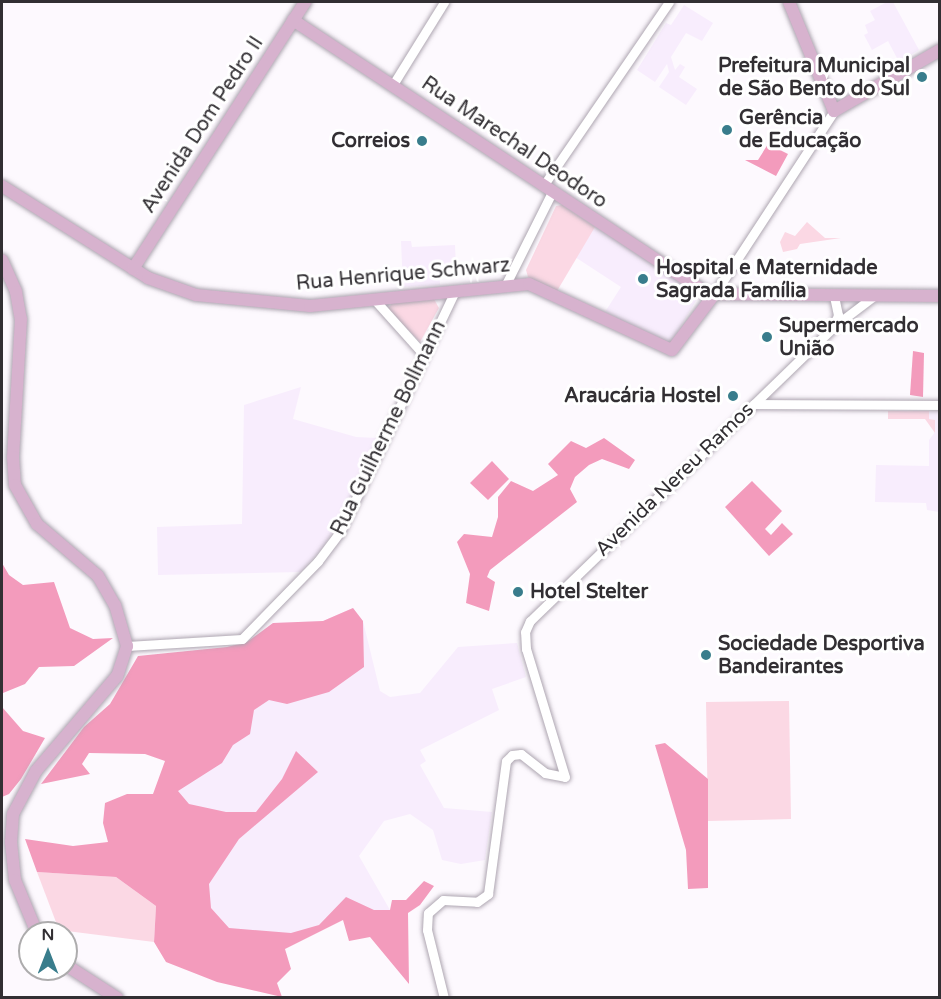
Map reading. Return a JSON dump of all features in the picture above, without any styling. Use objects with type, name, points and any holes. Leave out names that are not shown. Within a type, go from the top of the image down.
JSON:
[{"type":"main road","name":"Avenida Dom Pedro II","points":[[133,269],[305,2]]},
{"type":"main road","points":[[790,2],[834,111],[939,50]]},
{"type":"main road","name":"Rua Marechal Deodoro","points":[[293,20],[713,296]]},
{"type":"main road","name":"Rua Henrique Schwarz","points":[[2,186],[133,269],[158,283],[196,296],[301,306],[507,284],[536,286],[672,350],[713,296]]},
{"type":"main road","points":[[2,260],[16,292],[21,319],[13,457],[15,485],[37,524],[79,556],[105,586],[119,615],[127,646],[121,668],[109,687],[28,783],[6,829],[17,888],[32,921]]},
{"type":"main road","points":[[713,296],[939,296]]},
{"type":"main road","points":[[78,973],[117,998]]},
{"type":"street","points":[[392,86],[444,2]]},
{"type":"street","points":[[507,284],[548,189],[669,2]]},
{"type":"street","points":[[713,296],[834,111]]},
{"type":"street","name":"Rua Guilherme Bollmann","points":[[127,646],[242,639],[318,561],[340,532],[455,291]]},
{"type":"street","points":[[833,327],[838,309],[834,296]]},
{"type":"street","name":"Avenida Nereu Ramos","points":[[444,998],[428,935],[428,913],[443,900],[477,902],[488,894],[506,761],[512,755],[521,754],[545,773],[565,777],[525,639],[534,615],[833,327],[874,296]]},
{"type":"street","points":[[374,299],[424,355]]},
{"type":"street","points":[[754,404],[939,405]]},
{"type":"shaded area","points":[[887,2],[893,2],[919,50],[899,62],[888,41],[872,50],[864,35],[868,33],[865,25],[875,20],[870,11]]},
{"type":"shaded area","points":[[684,5],[713,23],[702,41],[686,33],[671,57],[675,70],[680,64],[685,67],[679,77],[697,89],[686,105],[659,87],[669,72],[667,64],[655,82],[637,70],[666,23],[671,25]]},
{"type":"shaded area","points":[[768,144],[788,154],[776,176],[745,160],[758,160]]},
{"type":"shaded area","points":[[562,205],[595,227],[557,291],[528,277],[526,270],[556,206]]},
{"type":"shaded area","points":[[807,222],[825,238],[841,238],[800,244],[797,249],[783,252],[780,242],[785,232],[795,236]]},
{"type":"shaded area","name":"Hospital e Maternidade Sagrada Família","points":[[595,227],[700,294],[670,344],[605,312],[621,287],[575,257]]},
{"type":"shaded area","points":[[401,241],[411,241],[412,247],[455,245],[456,267],[439,268],[440,285],[403,287]]},
{"type":"shaded area","points":[[434,299],[439,308],[420,342],[388,309],[392,303]]},
{"type":"shaded area","points":[[913,351],[924,353],[923,397],[910,395]]},
{"type":"shaded area","points":[[301,387],[293,419],[356,437],[377,438],[338,524],[323,547],[301,572],[158,575],[157,527],[242,524],[244,405]]},
{"type":"shaded area","points":[[939,410],[939,512],[927,510],[926,503],[875,502],[876,465],[929,466],[929,440],[935,432],[935,420],[929,419],[929,411]]},
{"type":"shaded area","points":[[888,411],[929,411],[929,419],[935,420],[935,433],[925,419],[888,419]]},
{"type":"shaded area","points":[[604,438],[635,460],[629,469],[602,459],[589,465],[575,477],[570,489],[577,502],[490,570],[487,577],[495,582],[489,611],[466,603],[470,574],[457,542],[464,534],[492,537],[498,517],[498,497],[511,481],[533,491],[558,475],[548,464],[571,441],[586,448]]},
{"type":"shaded area","points":[[492,461],[509,479],[488,500],[470,483]]},
{"type":"shaded area","points":[[752,481],[782,511],[765,529],[771,535],[782,523],[793,534],[769,556],[725,507]]},
{"type":"shaded area","points":[[2,563],[9,575],[23,585],[54,582],[70,628],[93,639],[113,638],[74,666],[39,667],[25,684],[3,693],[2,707]]},
{"type":"shaded area","points":[[353,608],[363,621],[380,691],[390,697],[420,693],[458,647],[517,643],[526,677],[492,689],[499,710],[420,750],[426,761],[420,765],[444,808],[492,812],[485,860],[461,864],[442,860],[433,830],[410,814],[384,821],[359,856],[390,910],[373,926],[339,905],[319,925],[261,965],[161,861],[163,783],[227,647],[247,642],[273,623],[323,621]]},
{"type":"shaded area","points":[[353,608],[363,621],[364,667],[329,692],[287,704],[269,700],[254,710],[250,734],[233,745],[222,763],[178,791],[189,804],[226,812],[256,812],[282,779],[296,751],[318,772],[239,839],[209,884],[211,908],[229,928],[291,933],[319,925],[346,897],[374,910],[390,910],[392,900],[406,900],[424,881],[434,886],[420,905],[408,913],[409,984],[370,937],[349,941],[343,920],[285,949],[291,969],[277,983],[282,997],[217,982],[166,962],[154,942],[156,906],[116,877],[37,872],[25,839],[73,846],[108,842],[103,823],[105,803],[127,794],[153,794],[165,761],[145,754],[89,753],[82,764],[90,774],[41,784],[84,727],[110,704],[138,656],[227,647],[247,642],[273,623],[323,621]]},
{"type":"shaded area","points":[[789,701],[791,819],[708,821],[706,702]]},
{"type":"shaded area","points":[[2,707],[23,731],[45,738],[21,779],[9,794],[2,797]]},
{"type":"shaded area","points":[[665,743],[708,779],[708,888],[688,889],[686,850],[655,745]]},
{"type":"shaded area","points":[[37,872],[116,877],[156,906],[154,942],[78,932],[78,921],[56,921]]},
{"type":"place","name":"Prefeitura Municipal de São Bento do Sul","points":[[922,77]]},
{"type":"place","name":"Gerência de Educação","points":[[727,130]]},
{"type":"place","name":"Correios","points":[[422,141]]},
{"type":"place","name":"Hospital e Maternidade Sagrada Família","points":[[643,279]]},
{"type":"place","name":"Supermercado União","points":[[767,337]]},
{"type":"place","name":"Araucária Hostel","points":[[733,396]]},
{"type":"place","name":"Hotel Stelter","points":[[518,592]]},
{"type":"place","name":"Sociedade Desportiva Bandeirantes","points":[[706,655]]}]
